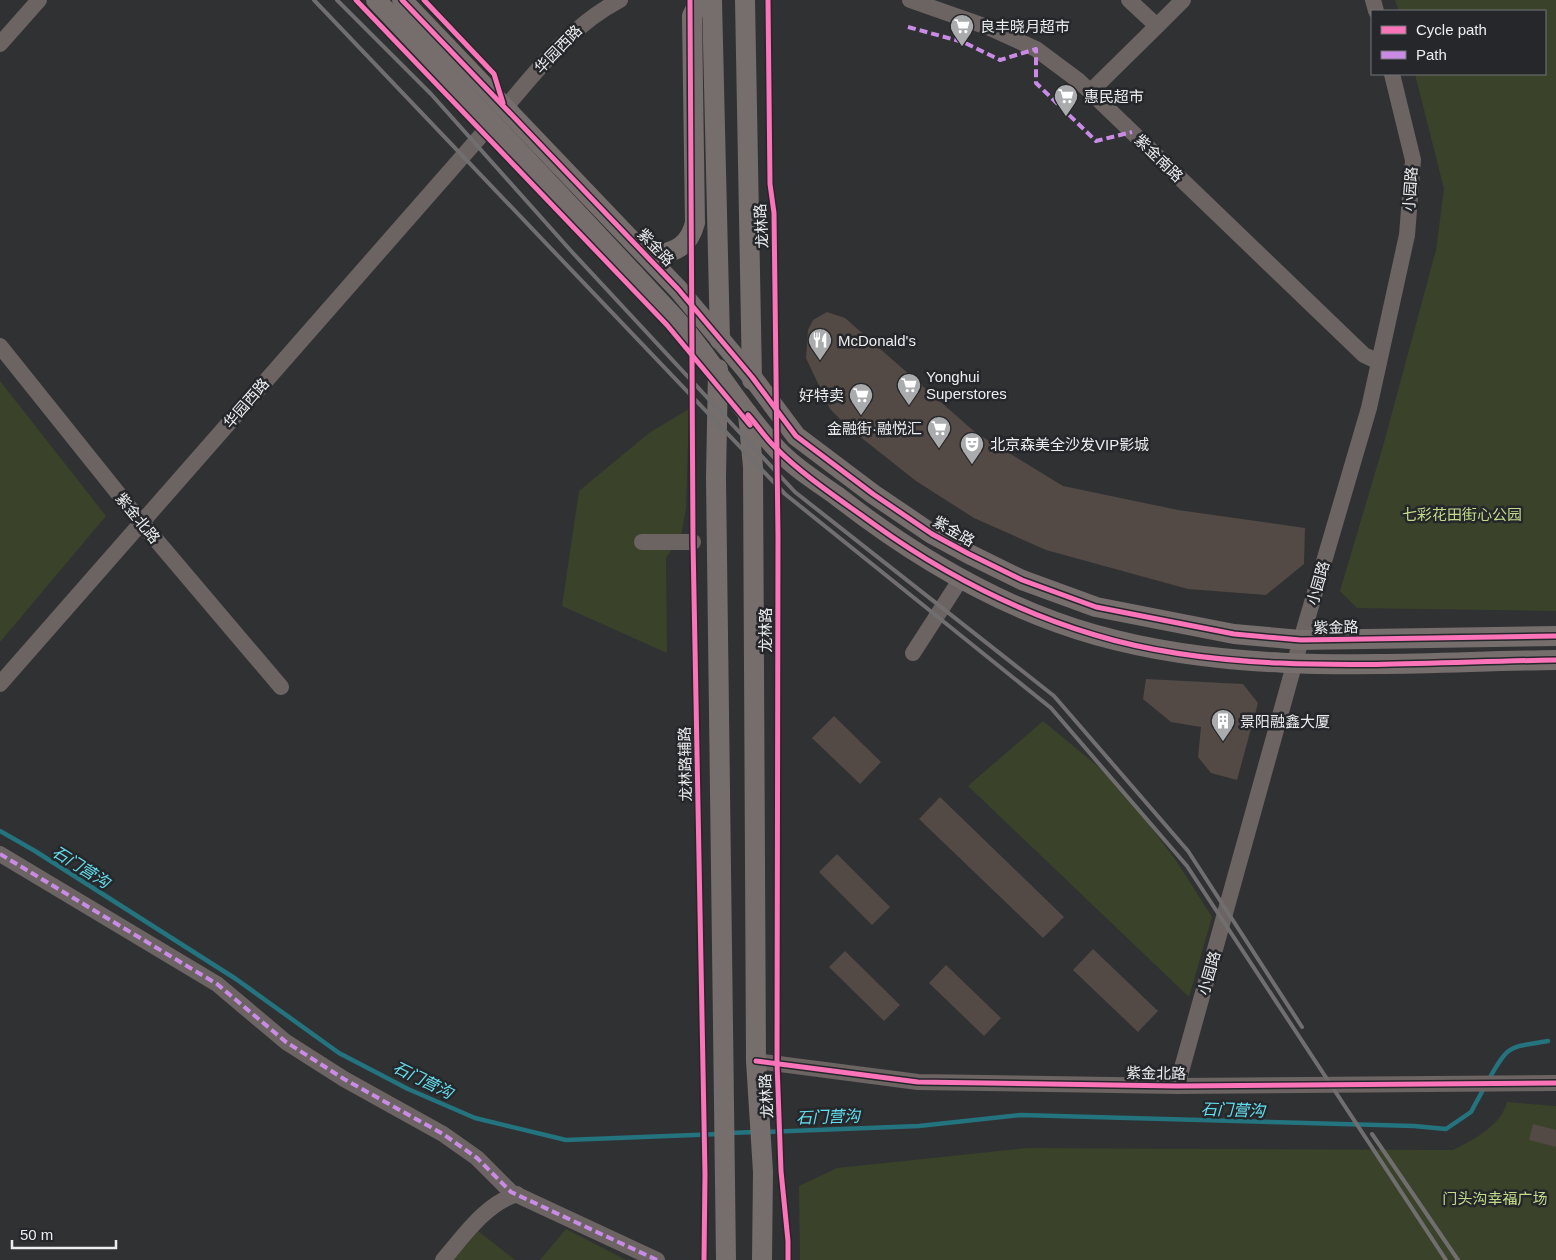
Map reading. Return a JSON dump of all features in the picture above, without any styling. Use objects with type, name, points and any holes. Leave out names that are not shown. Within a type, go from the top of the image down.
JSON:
[{"type":"main road","name":"紫金路","points":[[376,0],[650,258],[720,336],[796,436],[932,534],[969,554],[1022,580],[1096,607],[1234,634],[1301,640],[1556,636]]},
{"type":"main road","name":"紫金路","points":[[402,0],[499,116],[692,336],[748,415],[786,457],[904,546],[960,580],[1030,611],[1095,635],[1200,656],[1295,664],[1556,660]]},
{"type":"main road","points":[[650,258],[675,250],[685,244],[691,235],[694,223],[692,16],[700,0]]},
{"type":"main road","points":[[712,0],[720,336],[716,442],[726,1260]]},
{"type":"main road","name":"龙林路","points":[[745,0],[752,376],[748,415],[753,477],[756,1061],[763,1172],[762,1260]]},
{"type":"street","points":[[0,44],[39,0]]},
{"type":"street","name":"华园西路","points":[[0,684],[566,39],[598,11],[620,0]]},
{"type":"street","name":"紫金南路","points":[[910,0],[990,28],[1036,49],[1090,92],[1364,355],[1379,362]]},
{"type":"street","points":[[1129,0],[1157,26]]},
{"type":"street","points":[[1090,92],[1184,0]]},
{"type":"street","name":"小园路","points":[[1177,1086],[1301,640],[1369,408],[1407,235],[1413,160],[1392,75]]},
{"type":"street","name":"紫金北路","points":[[0,346],[141,522],[282,687]]},
{"type":"street","points":[[642,542],[693,542]]},
{"type":"street","points":[[913,653],[960,580]]},
{"type":"street","points":[[0,854],[217,984],[286,1042],[344,1080],[443,1134],[477,1158],[511,1192],[657,1260]]},
{"type":"street","name":"紫金北路","points":[[756,1061],[918,1082],[1177,1086],[1556,1083]]},
{"type":"street","points":[[442,1260],[490,1208],[503,1198],[517,1194]]},
{"type":"green space","name":"七彩花田街心公园","points":[[1395,0],[1556,0],[1556,611],[1357,608],[1340,591],[1383,446],[1436,250],[1444,189],[1415,75],[1546,75],[1546,10],[1399,10]]},
{"type":"green space","points":[[0,381],[106,516],[0,642]]},
{"type":"green space","points":[[689,409],[686,508],[681,536],[666,558],[667,653],[562,606],[579,491],[649,433]]},
{"type":"green space","points":[[1043,721],[1118,783],[1177,862],[1212,917],[1189,997],[968,786]]},
{"type":"green space","name":"门头沟幸福广场","points":[[1507,1102],[1556,1106],[1556,1260],[800,1260],[799,1186],[837,1168],[1027,1148],[1453,1150],[1477,1137],[1493,1125],[1504,1111]]},
{"type":"green space","points":[[566,1229],[626,1260],[540,1260]]},
{"type":"green space","points":[[478,1231],[515,1260],[453,1260]]},
{"type":"building","name":"金融街·融悦汇","points":[[827,312],[845,318],[976,433],[1063,486],[1178,510],[1305,528],[1304,564],[1266,595],[1188,589],[1046,550],[974,518],[916,481],[849,428],[830,409],[806,358],[808,330],[813,320]]},
{"type":"building","name":"景阳融鑫大厦","points":[[1146,679],[1243,684],[1258,703],[1237,780],[1211,773],[1198,757],[1201,727],[1171,722],[1143,699]]},
{"type":"building","points":[[834,716],[881,762],[860,784],[812,738]]},
{"type":"building","points":[[940,797],[1064,917],[1043,938],[919,819]]},
{"type":"building","points":[[837,854],[890,907],[872,925],[819,872]]},
{"type":"building","points":[[1093,949],[1158,1011],[1138,1032],[1073,970]]},
{"type":"building","points":[[845,951],[900,1005],[884,1021],[829,967]]},
{"type":"building","points":[[946,965],[1001,1018],[984,1036],[929,983]]},
{"type":"building","points":[[1533,1124],[1556,1130],[1556,1147],[1529,1140]]},
{"type":"waterway","name":"石门营沟","points":[[0,831],[35,851],[236,979],[339,1053],[408,1089],[475,1118],[566,1140],[719,1134]]},
{"type":"waterway","name":"石门营沟","points":[[1489,1079],[1501,1059],[1511,1049],[1548,1041]]},
{"type":"waterway","name":"石门营沟","points":[[765,1132],[919,1126],[1021,1115],[1414,1126],[1446,1129],[1471,1112],[1484,1088]]},
{"type":"waterway","name":"石门营沟","points":[[730,1133],[754,1132]]},
{"type":"railway","points":[[314,0],[785,494],[1051,708],[1187,866],[1446,1260]]},
{"type":"railway","points":[[337,0],[431,94],[572,252],[795,492],[1054,696],[1188,851],[1302,1027]]},
{"type":"railway","points":[[1372,1134],[1458,1260]]},
{"type":"marked path","points":[[908,27],[963,42],[1000,60],[1036,49],[1036,83],[1096,141],[1132,132]]},
{"type":"marked path","points":[[0,854],[217,984],[286,1042],[344,1079],[443,1134],[477,1158],[511,1192],[657,1260]]},
{"type":"cycle path","points":[[356,0],[667,325],[750,425]]},
{"type":"cycle path","points":[[402,0],[678,289],[752,377],[796,436],[873,494],[932,534],[1022,580],[1096,607],[1234,634],[1301,640],[1556,636]]},
{"type":"cycle path","points":[[424,0],[494,74],[503,103]]},
{"type":"cycle path","name":"龙林路辅路","points":[[690,0],[693,542],[705,1174],[704,1260]]},
{"type":"cycle path","points":[[768,0],[770,184],[774,213],[778,536],[777,1063],[781,1171],[788,1260]]},
{"type":"cycle path","points":[[748,415],[787,459],[900,543],[980,589],[1036,614],[1095,635],[1150,649],[1206,657],[1265,662],[1383,664],[1556,660]]},
{"type":"cycle path","points":[[756,1061],[918,1082],[1177,1086],[1556,1083]]},
{"type":"place","name":"良丰晓月超市","points":[[962,47]]},
{"type":"place","name":"惠民超市","points":[[1066,117]]},
{"type":"place","name":"McDonald's","points":[[820,361]]},
{"type":"place","name":"Yonghui Superstores","points":[[909,406]]},
{"type":"place","name":"好特卖","points":[[861,416]]},
{"type":"place","name":"金融街·融悦汇","points":[[939,449]]},
{"type":"place","name":"北京森美全沙发VIP影城","points":[[972,465]]},
{"type":"place","name":"景阳融鑫大厦","points":[[1223,742]]}]
